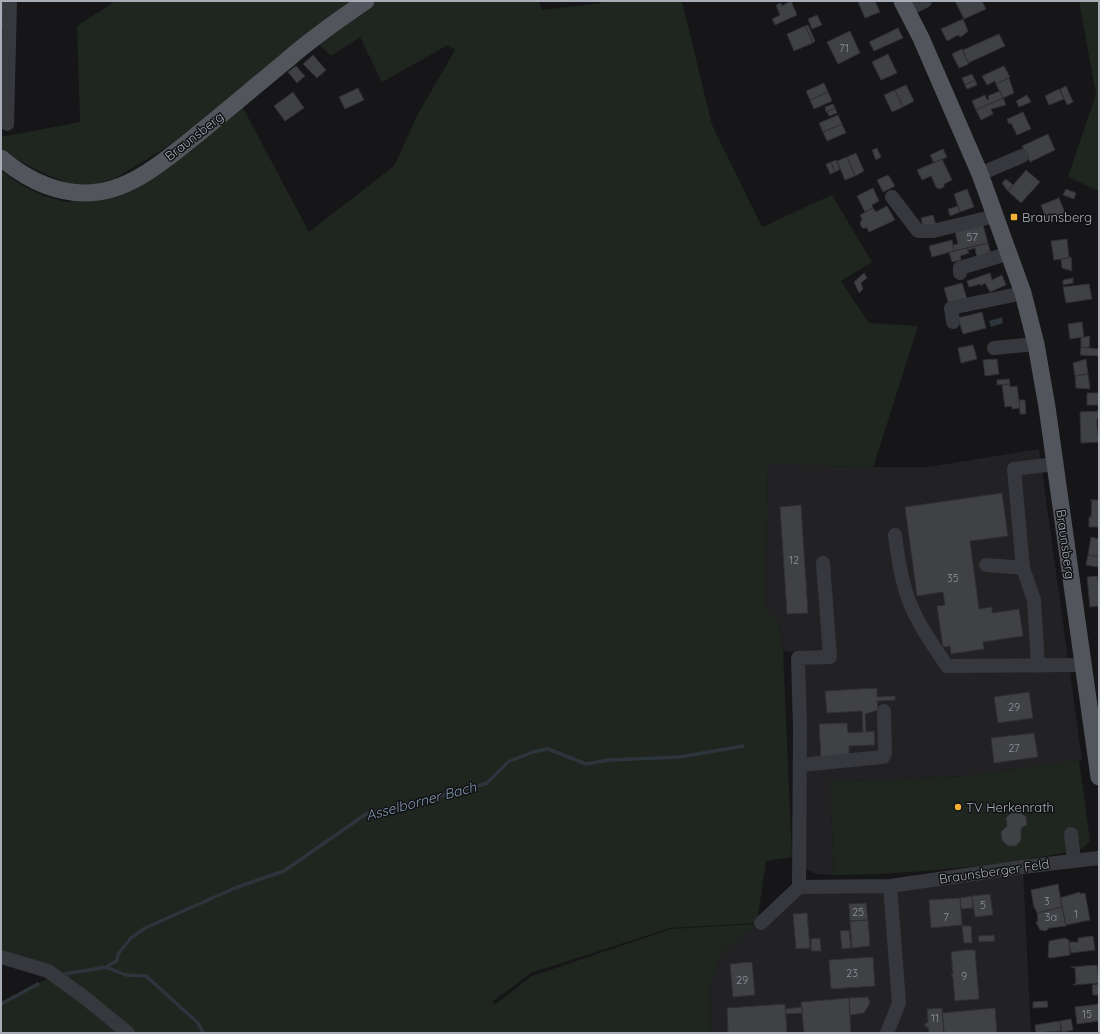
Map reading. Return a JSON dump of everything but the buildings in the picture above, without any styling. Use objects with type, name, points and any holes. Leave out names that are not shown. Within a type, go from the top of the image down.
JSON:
[{"type":"main road","name":"Braunsberg","points":[[1,158],[27,177],[48,187],[84,193],[100,192],[115,188],[144,174],[171,156],[288,59],[366,1]]},
{"type":"main road","name":"Braunsberg","points":[[905,6],[980,174],[1010,253],[1023,293],[1036,344],[1055,464],[1099,777]]},
{"type":"street","points":[[7,124],[10,1]]},
{"type":"street","points":[[905,6],[925,1]]},
{"type":"street","points":[[980,174],[1022,156]]},
{"type":"street","points":[[892,197],[918,231],[933,231],[995,216]]},
{"type":"street","points":[[960,273],[960,268],[1010,253]]},
{"type":"street","points":[[953,322],[951,308],[1023,293]]},
{"type":"street","points":[[994,348],[1036,344]]},
{"type":"street","points":[[1038,666],[1034,600],[1023,568],[1014,469],[1055,464]]},
{"type":"street","points":[[895,535],[903,582],[910,604],[926,636],[948,666],[1038,666],[1083,664]]},
{"type":"street","points":[[761,923],[798,887],[800,765],[798,658],[830,657],[823,563]]},
{"type":"street","points":[[986,566],[1023,568]]},
{"type":"street","points":[[800,765],[883,757],[885,753],[884,711]]},
{"type":"street","points":[[1071,834],[1074,861]]},
{"type":"street","name":"Braunsberger Feld","points":[[798,887],[890,886],[1099,858]]},
{"type":"street","points":[[887,1033],[899,1003],[890,886]]},
{"type":"street","points":[[1,957],[48,971],[84,997],[128,1033]]},
{"type":"shaded area","points":[[116,1],[355,1],[170,145],[114,179],[95,184],[71,185],[10,156],[1,147],[1,137],[80,122],[77,26]]},
{"type":"shaded area","points":[[376,1],[539,1],[542,10],[601,3],[601,1],[682,1],[712,125],[762,227],[832,195],[872,262],[841,281],[869,323],[918,326],[873,468],[768,463],[765,608],[779,621],[783,651],[792,857],[766,861],[757,923],[670,928],[531,973],[493,1001],[494,1005],[532,976],[671,929],[757,924],[721,954],[710,985],[711,1033],[133,1033],[66,979],[1,953],[1,170],[18,183],[44,196],[66,202],[121,195],[241,104],[309,232],[394,166],[418,114],[455,50],[448,45],[382,82],[360,37],[331,56],[317,42]]},
{"type":"shaded area","points":[[1079,1],[1099,1],[1099,191],[1068,177],[1096,94]]},
{"type":"shaded area","points":[[1002,317],[1003,323],[991,327],[989,321]]},
{"type":"shaded area","points":[[1039,449],[1082,760],[966,776],[830,782],[834,875],[817,874],[801,867],[800,653],[783,651],[779,621],[765,608],[768,462],[842,467],[928,467]]},
{"type":"shaded area","name":"TV Herkenrath","points":[[1079,760],[1090,840],[1086,846],[1079,850],[988,865],[927,871],[834,875],[830,782],[966,776]]},
{"type":"shaded area","points":[[1023,869],[1031,1033],[711,1033],[710,985],[721,954],[757,924],[789,889]]},
{"type":"shaded area","points":[[51,977],[123,1033],[1,1033],[1,1002]]},
{"type":"waterway","name":"Asselborner Bach","points":[[107,968],[109,965],[117,961],[118,954],[131,938],[145,928],[235,888],[284,871],[366,814],[487,783],[508,762],[533,752],[548,749],[586,764],[609,760],[680,757],[743,746]]},
{"type":"waterway","name":"Asselborner Bach","points":[[65,974],[106,967],[126,975],[146,976],[198,1023],[203,1033]]},
{"type":"waterway","name":"Asselborner Bach","points":[[1,1004],[38,984]]},
{"type":"place","name":"Braunsberg","points":[[1014,217]]},
{"type":"place","name":"TV Herkenrath","points":[[958,807]]}]
